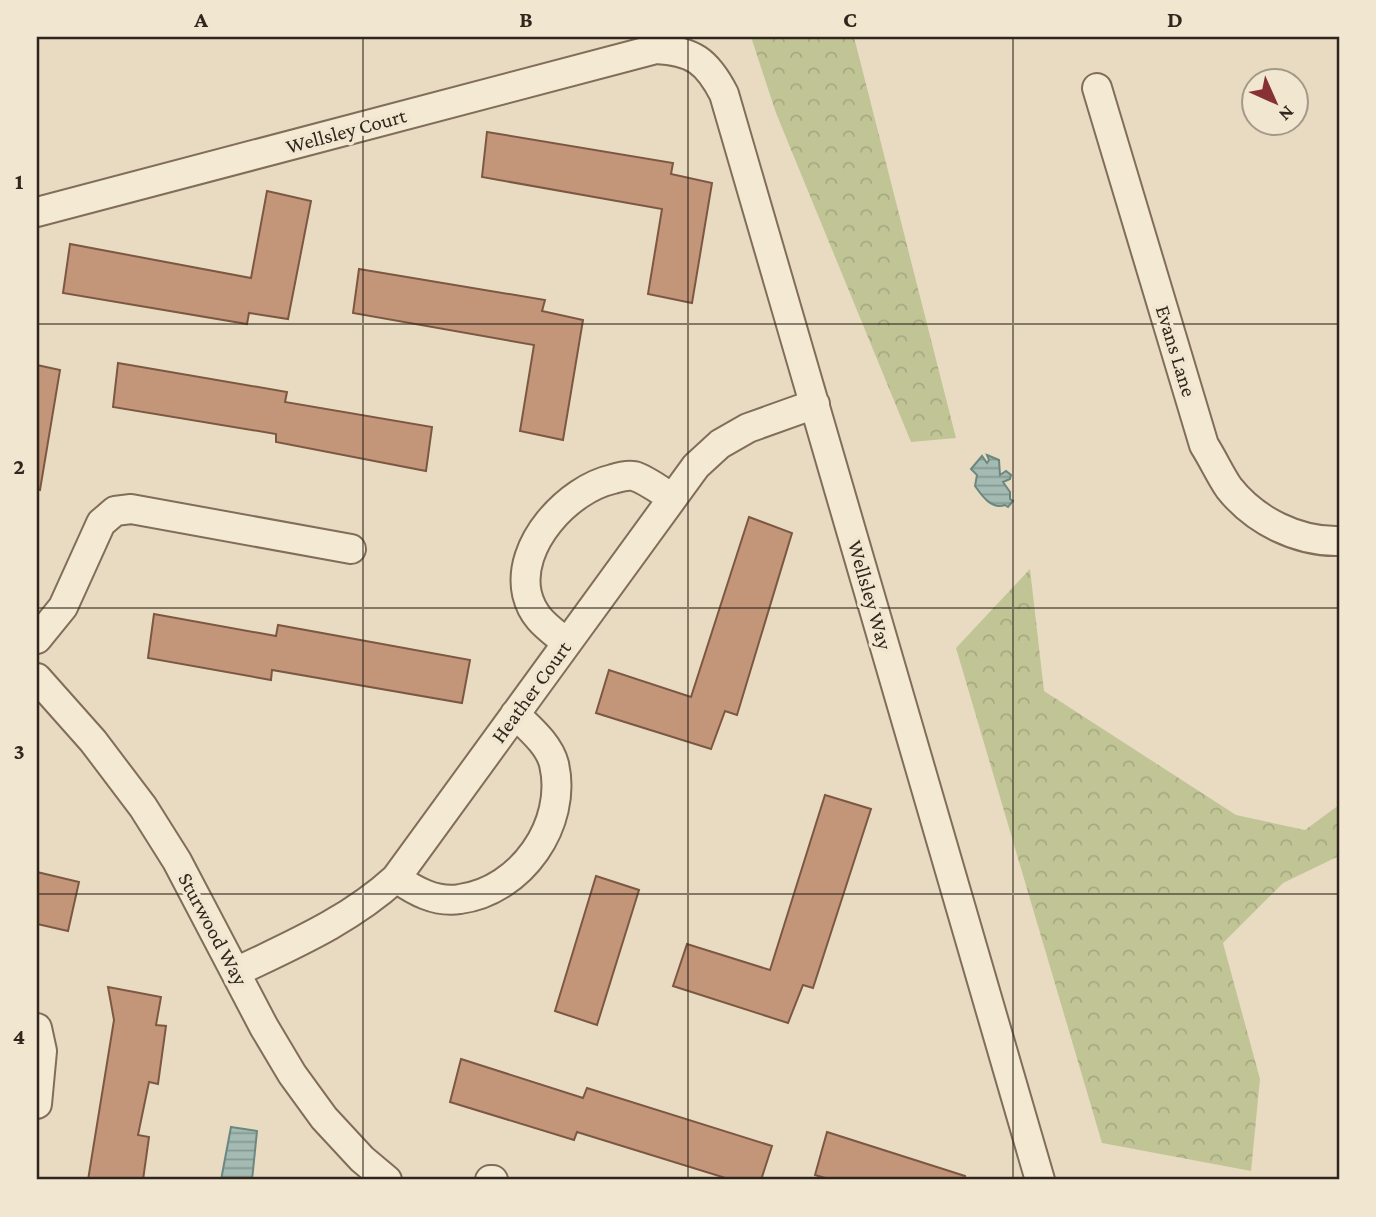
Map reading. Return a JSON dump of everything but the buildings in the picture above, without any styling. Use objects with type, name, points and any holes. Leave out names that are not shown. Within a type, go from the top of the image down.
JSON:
[{"type":"street","name":"Wellsley Court","points":[[37,212],[656,49]]},
{"type":"street","name":"Wellsley Way","points":[[656,49],[677,50],[697,59],[713,73],[724,94],[1040,1180]]},
{"type":"street","name":"Evans Lane","points":[[1097,88],[1204,445],[1229,488],[1266,520],[1300,536],[1324,542],[1339,541]]},
{"type":"street","name":"Heather Court","points":[[236,972],[333,925],[396,878],[696,466],[720,444],[748,428],[815,404]]},
{"type":"street","points":[[567,643],[537,619],[527,593],[528,567],[547,524],[562,506],[581,492],[602,481],[620,477],[634,476],[672,498]]},
{"type":"street","points":[[37,639],[63,607],[101,523],[115,511],[131,509],[351,550]]},
{"type":"street","name":"Sturwood Way","points":[[37,678],[93,741],[143,807],[177,861],[264,1027],[292,1074],[324,1118],[387,1180]]},
{"type":"street","points":[[396,878],[420,894],[460,900],[489,890],[511,878],[531,858],[555,810],[557,788],[554,762],[539,738],[515,714]]},
{"type":"street","points":[[37,1028],[42,1051],[37,1104]]},
{"type":"green space","points":[[751,37],[854,37],[956,438],[911,442],[776,113]]},
{"type":"green space","points":[[1030,569],[1044,691],[1236,815],[1305,830],[1339,805],[1339,856],[1283,883],[1223,943],[1260,1079],[1251,1171],[1102,1143],[956,648]]},
{"type":"water","points":[[987,455],[999,460],[1000,475],[1006,471],[1011,475],[1010,479],[1003,482],[1013,501],[1008,507],[992,504],[975,486],[977,475],[971,469],[982,456],[987,463]]},
{"type":"water","points":[[231,1127],[257,1131],[252,1180],[221,1180]]}]
